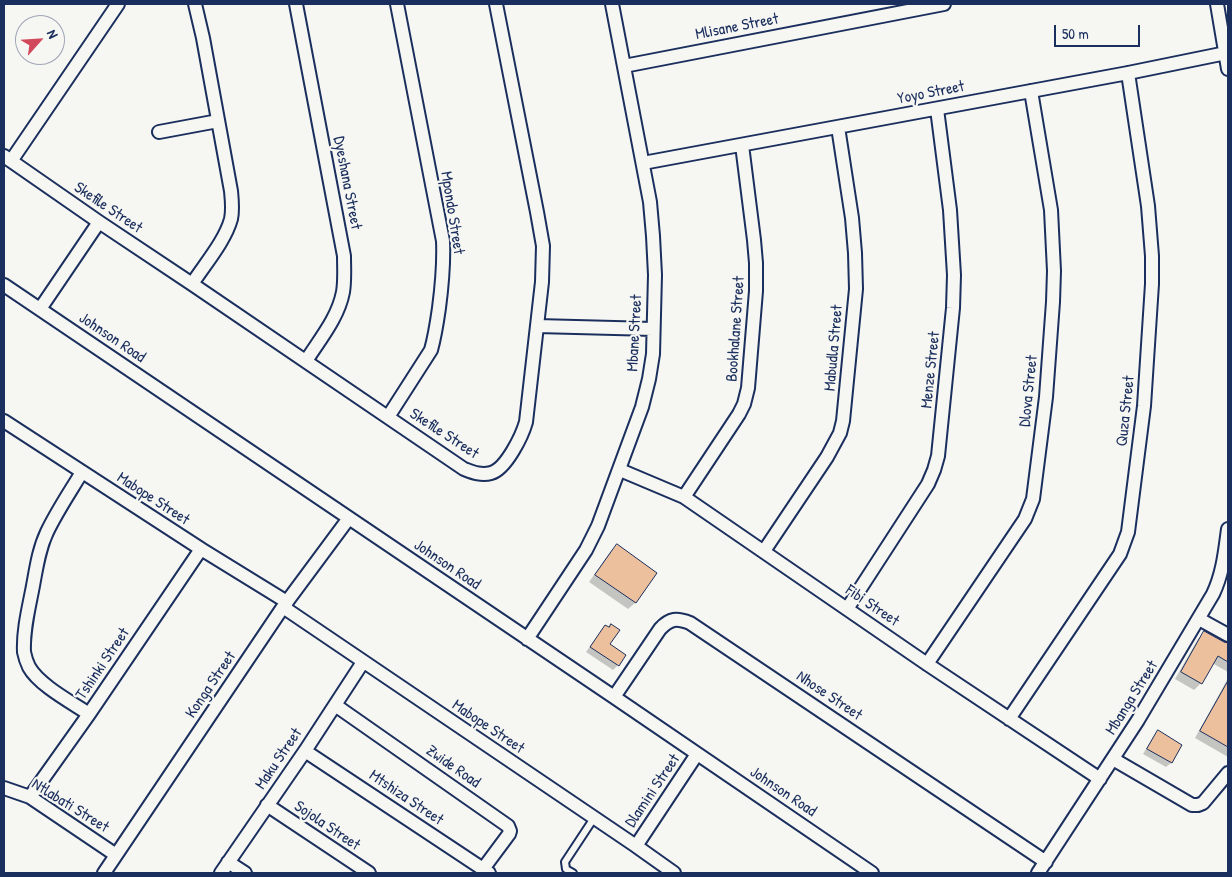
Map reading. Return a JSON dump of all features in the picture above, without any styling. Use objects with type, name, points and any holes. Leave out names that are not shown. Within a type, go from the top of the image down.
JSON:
[{"type":"street","points":[[7,158],[118,4]]},
{"type":"street","points":[[192,284],[227,230],[232,206],[232,191],[195,4]]},
{"type":"street","name":"Dyeshana Street","points":[[296,4],[344,256],[343,292],[339,307],[332,322],[306,361]]},
{"type":"street","name":"Mpondo Street","points":[[388,417],[431,350],[435,339],[444,259],[441,232],[397,4]]},
{"type":"street","name":"Skefile Street","points":[[7,158],[464,468],[475,473],[490,473],[498,470],[518,442],[526,422],[542,282],[543,246],[496,4]]},
{"type":"street","name":"Mbane Street","points":[[527,639],[586,550],[598,526],[642,407],[653,354],[655,275],[650,202],[612,4]]},
{"type":"street","name":"Mlisane Street","points":[[624,66],[944,4]]},
{"type":"street","points":[[1217,4],[1228,69]]},
{"type":"street","name":"Yoyo Street","points":[[643,163],[1226,53]]},
{"type":"street","name":"Quza Street","points":[[1009,719],[1120,554],[1128,532],[1144,406],[1151,310],[1152,256],[1148,206],[1128,73]]},
{"type":"street","name":"Dlova Street","points":[[927,664],[1025,519],[1033,499],[1046,397],[1054,271],[1051,210],[1031,91]]},
{"type":"street","name":"Menze Street","points":[[847,609],[928,484],[938,456],[953,308],[954,275],[950,210],[937,108]]},
{"type":"street","points":[[159,132],[218,121]]},
{"type":"street","name":"Mabudla Street","points":[[764,551],[827,457],[840,432],[843,421],[856,280],[852,218],[838,127]]},
{"type":"street","name":"Bookhalane Street","points":[[684,497],[739,414],[748,388],[756,291],[756,263],[742,145]]},
{"type":"street","points":[[40,309],[99,222]]},
{"type":"street","name":"Johnson Road","points":[[4,285],[614,696],[872,873]]},
{"type":"street","points":[[536,326],[653,329]]},
{"type":"street","name":"Mabope Street","points":[[4,422],[285,605],[363,662],[674,873]]},
{"type":"street","name":"Fibi Street","points":[[620,470],[684,497],[927,664],[1100,779]]},
{"type":"street","points":[[82,472],[46,532],[40,549],[27,616],[24,655],[34,675],[89,714]]},
{"type":"street","name":"Konga Street","points":[[104,873],[285,605],[349,518]]},
{"type":"street","name":"Mbanga Street","points":[[1038,873],[1113,760],[1218,585],[1224,564],[1228,529]]},
{"type":"street","name":"Tshinki Street","points":[[30,797],[201,549]]},
{"type":"street","points":[[1199,619],[1228,635]]},
{"type":"street","name":"Nhose Street","points":[[614,696],[666,623],[672,620],[681,620],[690,623],[1046,862]]},
{"type":"street","name":"Maku Street","points":[[221,873],[305,751],[363,662]]},
{"type":"street","name":"Zwide Road","points":[[335,705],[508,826],[509,834],[486,871]]},
{"type":"street","name":"Mtshiza Street","points":[[305,751],[486,871]]},
{"type":"street","name":"Dlamini Street","points":[[636,846],[697,754]]},
{"type":"street","points":[[1113,760],[1198,806],[1203,803],[1228,773]]},
{"type":"street","name":"Ntlabati Street","points":[[4,788],[30,797],[116,855]]},
{"type":"street","name":"Sojola Street","points":[[267,805],[369,873]]},
{"type":"street","points":[[228,862],[245,873]]},
{"type":"lane","points":[[573,873],[566,869],[565,862],[594,818]]},
{"type":"building","points":[[617,544],[657,573],[636,603],[595,575]]},
{"type":"building","points":[[611,624],[620,630],[610,644],[626,655],[619,666],[590,647],[605,625],[609,627]]},
{"type":"building","points":[[1204,631],[1228,643],[1228,662],[1218,656],[1202,684],[1181,672]]},
{"type":"building","points":[[1228,681],[1228,747],[1200,731]]},
{"type":"building","points":[[1158,730],[1182,745],[1172,763],[1147,749]]}]
